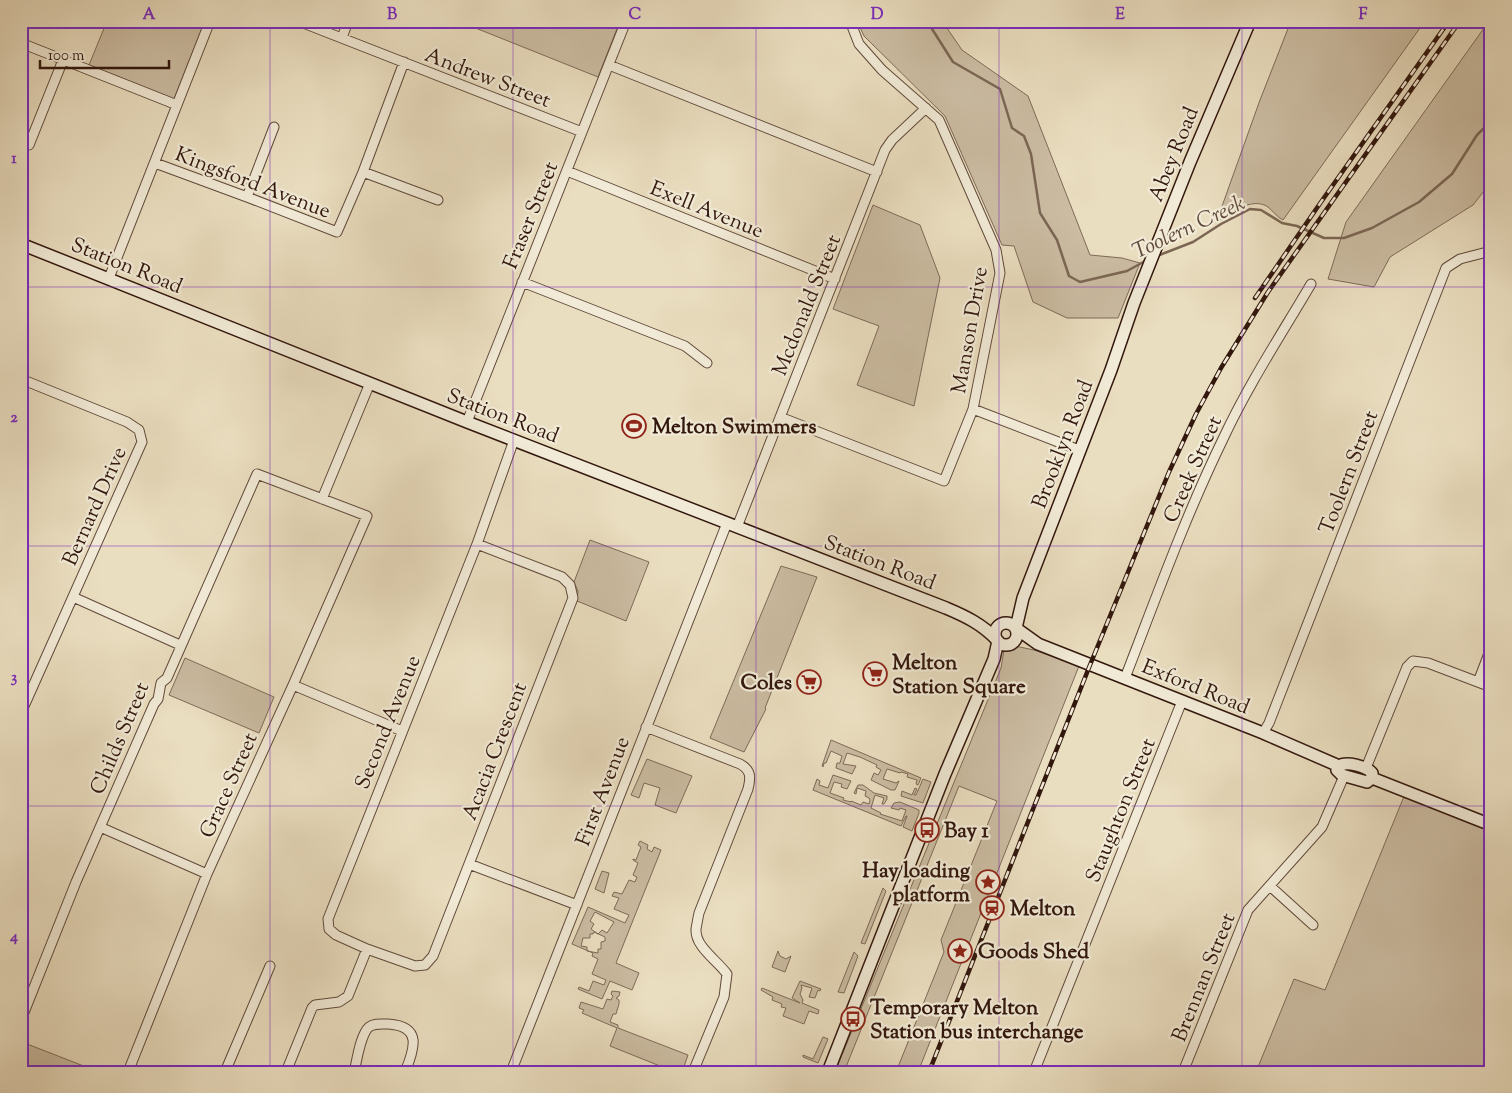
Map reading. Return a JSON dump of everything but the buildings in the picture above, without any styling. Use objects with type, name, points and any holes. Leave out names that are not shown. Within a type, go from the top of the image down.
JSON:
[{"type":"street","points":[[109,278],[210,21]]},
{"type":"street","name":"Andrew Street","points":[[298,21],[582,132]]},
{"type":"street","points":[[342,38],[348,21]]},
{"type":"street","name":"Fraser Street","points":[[467,422],[626,21]]},
{"type":"street","name":"Manson Drive","points":[[780,417],[944,481],[973,409],[1000,273],[996,250],[939,120],[876,64],[859,44],[850,21]]},
{"type":"street","name":"Abey Road","points":[[1134,303],[1214,103],[1250,21]]},
{"type":"street","points":[[21,43],[177,104]]},
{"type":"street","points":[[29,145],[63,60]]},
{"type":"street","name":"Kingsford Avenue","points":[[155,163],[337,232],[363,172],[404,62]]},
{"type":"street","points":[[609,65],[877,172]]},
{"type":"street","name":"Mcdonald Street","points":[[732,525],[780,417],[885,150],[892,140],[926,108]]},
{"type":"street","points":[[248,197],[274,127]]},
{"type":"street","name":"Exell Avenue","points":[[566,171],[835,279]]},
{"type":"street","points":[[363,172],[438,200]]},
{"type":"street","name":"Station Road","points":[[21,244],[467,422],[972,619],[1010,625]]},
{"type":"street","name":"Toolern Street","points":[[1263,733],[1269,722],[1446,268],[1460,259],[1491,250]]},
{"type":"street","points":[[522,282],[685,346],[707,363]]},
{"type":"street","name":"Creek Street","points":[[1125,678],[1198,492],[1223,438],[1249,388],[1311,284]]},
{"type":"street","name":"Brooklyn Road","points":[[1010,625],[1111,370],[1134,303]]},
{"type":"street","name":"Bernard Drive","points":[[21,379],[127,422],[139,430],[142,442],[21,713]]},
{"type":"street","points":[[322,498],[370,382]]},
{"type":"street","points":[[973,409],[1079,450]]},
{"type":"street","name":"Second Avenue","points":[[367,949],[336,935],[329,929],[328,919],[477,544],[514,440]]},
{"type":"street","name":"Childs Street","points":[[21,1020],[76,882],[154,704],[158,699],[160,683],[166,678],[257,474],[322,498]]},
{"type":"street","name":"Grace Street","points":[[128,1072],[207,874],[367,516],[322,498]]},
{"type":"street","name":"First Avenue","points":[[511,1072],[646,727],[732,525]]},
{"type":"street","name":"Acacia Crescent","points":[[367,949],[415,966],[425,965],[433,956],[573,598],[570,585],[562,577],[477,544]]},
{"type":"street","points":[[73,597],[180,645]]},
{"type":"street","name":"Station Road","points":[[972,619],[1003,642]]},
{"type":"street","points":[[999,625],[1010,625],[1016,639],[1003,642],[995,632],[999,625]]},
{"type":"street","name":"Exford Road","points":[[1010,625],[1038,644],[1263,733],[1339,766],[1344,763],[1491,825]]},
{"type":"street","points":[[828,1072],[945,774],[1003,642]]},
{"type":"street","name":"Exford Road","points":[[1003,642],[1038,644]]},
{"type":"street","points":[[1478,682],[1491,648]]},
{"type":"street","points":[[1369,773],[1407,667],[1413,661],[1421,661],[1491,687]]},
{"type":"street","points":[[293,685],[402,731]]},
{"type":"street","name":"Staughton Street","points":[[1034,1072],[1182,701]]},
{"type":"street","points":[[646,727],[746,767],[750,773],[751,780],[699,913],[696,931],[702,948],[719,963],[727,974],[724,998],[693,1072]]},
{"type":"street","points":[[1339,766],[1338,773],[1344,776]]},
{"type":"street","name":"Exford Road","points":[[1344,776],[1367,782],[1369,773]]},
{"type":"street","name":"Brennan Street","points":[[1183,1072],[1248,910],[1322,827],[1344,776]]},
{"type":"street","points":[[100,827],[207,874]]},
{"type":"street","points":[[469,864],[577,906]]},
{"type":"street","points":[[1270,886],[1314,925]]},
{"type":"street","points":[[286,1072],[312,1008],[339,1002],[348,996],[367,949]]},
{"type":"street","points":[[225,1072],[270,966]]},
{"type":"street","points":[[354,1072],[364,1035],[369,1027],[377,1024],[401,1025],[408,1030],[413,1038],[413,1051],[405,1072]]},
{"type":"shaded area","points":[[107,21],[205,21],[174,99],[89,65]]},
{"type":"shaded area","points":[[458,21],[620,21],[598,77]]},
{"type":"shaded area","points":[[857,21],[942,21],[962,50],[1028,96],[1090,255],[1122,258],[1140,263],[1118,318],[1067,318],[1033,302],[1014,246],[1002,245],[945,116],[864,36]]},
{"type":"shaded area","points":[[1291,21],[1425,21],[1283,220],[1268,207],[1262,204],[1255,204],[1241,208],[1216,223],[1260,100]]},
{"type":"shaded area","points":[[1489,21],[1491,21],[1491,182],[1473,205],[1390,257],[1374,287],[1328,279],[1346,222]]},
{"type":"shaded area","points":[[873,205],[920,225],[940,278],[914,406],[857,385],[879,326],[833,309]]},
{"type":"shaded area","points":[[590,540],[649,562],[626,621],[577,601],[578,591],[574,582]]},
{"type":"shaded area","points":[[781,566],[817,577],[766,709],[744,752],[710,738]]},
{"type":"shaded area","points":[[1015,646],[1034,650],[1079,666],[918,1072],[896,1072],[944,952],[941,940],[997,801],[959,786],[844,1072],[835,1072],[1001,668],[1004,650]]},
{"type":"shaded area","points":[[185,658],[274,697],[259,733],[169,695]]},
{"type":"shaded area","points":[[831,740],[921,778],[918,785],[916,784],[917,780],[907,777],[908,774],[887,769],[883,779],[896,783],[899,781],[895,790],[891,790],[871,780],[874,773],[878,775],[881,770],[876,767],[877,765],[847,753],[843,764],[856,766],[852,774],[836,768],[842,756],[831,751],[823,767],[822,766]]},
{"type":"shaded area","points":[[647,759],[692,776],[676,813],[655,805],[660,788],[644,783],[639,798],[631,795]]},
{"type":"shaded area","points":[[833,775],[851,781],[847,789],[841,787],[842,784],[834,782],[830,793],[844,798],[843,800],[861,805],[863,802],[869,804],[869,798],[865,796],[866,791],[857,788],[856,794],[854,793],[858,785],[863,785],[874,793],[887,796],[884,804],[882,804],[884,798],[875,795],[871,808],[880,814],[902,821],[906,810],[891,808],[894,803],[900,802],[919,810],[912,831],[903,827],[907,816],[901,826],[813,790],[817,779],[820,781],[819,785],[828,788]]},
{"type":"shaded area","points":[[923,779],[931,782],[923,803],[901,796],[902,791],[912,795],[915,788],[917,789],[914,795],[916,795]]},
{"type":"shaded area","points":[[1407,789],[1491,820],[1491,1072],[1256,1072],[1294,979],[1325,990]]},
{"type":"shaded area","points":[[640,841],[648,845],[647,849],[652,852],[654,847],[661,850],[616,963],[639,973],[632,990],[610,981],[602,999],[578,989],[579,987],[589,991],[593,981],[604,985],[606,980],[592,974],[598,959],[592,956],[593,953],[589,951],[598,953],[598,949],[601,949],[601,942],[605,941],[605,937],[598,934],[602,930],[607,933],[614,922],[595,912],[590,921],[594,924],[591,929],[597,934],[594,932],[590,934],[590,938],[583,938],[581,946],[587,947],[587,950],[572,944],[588,907],[625,923],[629,915],[614,909],[619,898],[612,896],[614,892],[622,894],[629,880],[635,882],[637,877],[633,875],[638,863],[633,859],[636,860],[641,847],[638,845]]},
{"type":"shaded area","points":[[602,871],[609,873],[604,893],[595,889]]},
{"type":"shaded area","points":[[883,888],[886,891],[865,944],[861,943]]},
{"type":"shaded area","points":[[778,951],[780,956],[786,959],[791,956],[785,972],[772,967]]},
{"type":"shaded area","points":[[854,952],[858,956],[844,993],[838,992]]},
{"type":"shaded area","points":[[800,981],[821,989],[820,991],[818,990],[815,998],[809,997],[812,988],[801,985],[802,1003],[819,1010],[818,1014],[809,1011],[804,1024],[783,1016],[786,1008],[781,1007],[782,1004],[772,1000],[773,997],[761,990],[762,988],[800,1003],[792,998]]},
{"type":"shaded area","points":[[612,991],[620,992],[616,998],[619,1000],[619,1004],[616,1014],[613,1014],[610,1022],[618,1025],[618,1028],[688,1055],[682,1072],[675,1072],[610,1046],[617,1028],[582,1013],[584,1010],[579,1008],[581,1002],[603,1009],[607,999],[611,1000],[613,996],[611,994]]},
{"type":"shaded area","points":[[823,1037],[828,1039],[818,1063],[803,1057],[803,1055],[813,1059]]},
{"type":"shaded area","points":[[22,1042],[99,1072],[21,1072]]},
{"type":"waterway","name":"Toolern Creek","points":[[927,21],[953,62],[1000,89],[1012,128],[1024,136],[1031,154],[1040,213],[1057,240],[1069,276],[1080,282],[1127,271],[1147,260]]},
{"type":"waterway","name":"Toolern Creek","points":[[1157,256],[1193,242],[1221,224],[1250,209],[1261,210],[1282,223],[1297,226],[1324,238],[1344,238],[1372,228],[1419,202],[1452,174],[1477,135],[1487,125],[1491,124]]},
{"type":"railway","points":[[1255,298],[1449,21]]},
{"type":"railway","points":[[929,1072],[1090,665],[1169,472],[1196,414],[1221,368],[1268,292],[1460,21]]},
{"type":"place","name":"Melton Swimmers","points":[[634,426]]},
{"type":"place","name":"Melton Station Square","points":[[875,674]]},
{"type":"place","name":"Coles","points":[[809,682]]},
{"type":"place","name":"Bay 1","points":[[927,830]]},
{"type":"place","name":"Hay loading platform","points":[[988,882]]},
{"type":"place","name":"Melton","points":[[992,908]]},
{"type":"place","name":"Goods Shed","points":[[960,951]]},
{"type":"place","name":"Temporary Melton Station bus interchange","points":[[853,1019]]}]
